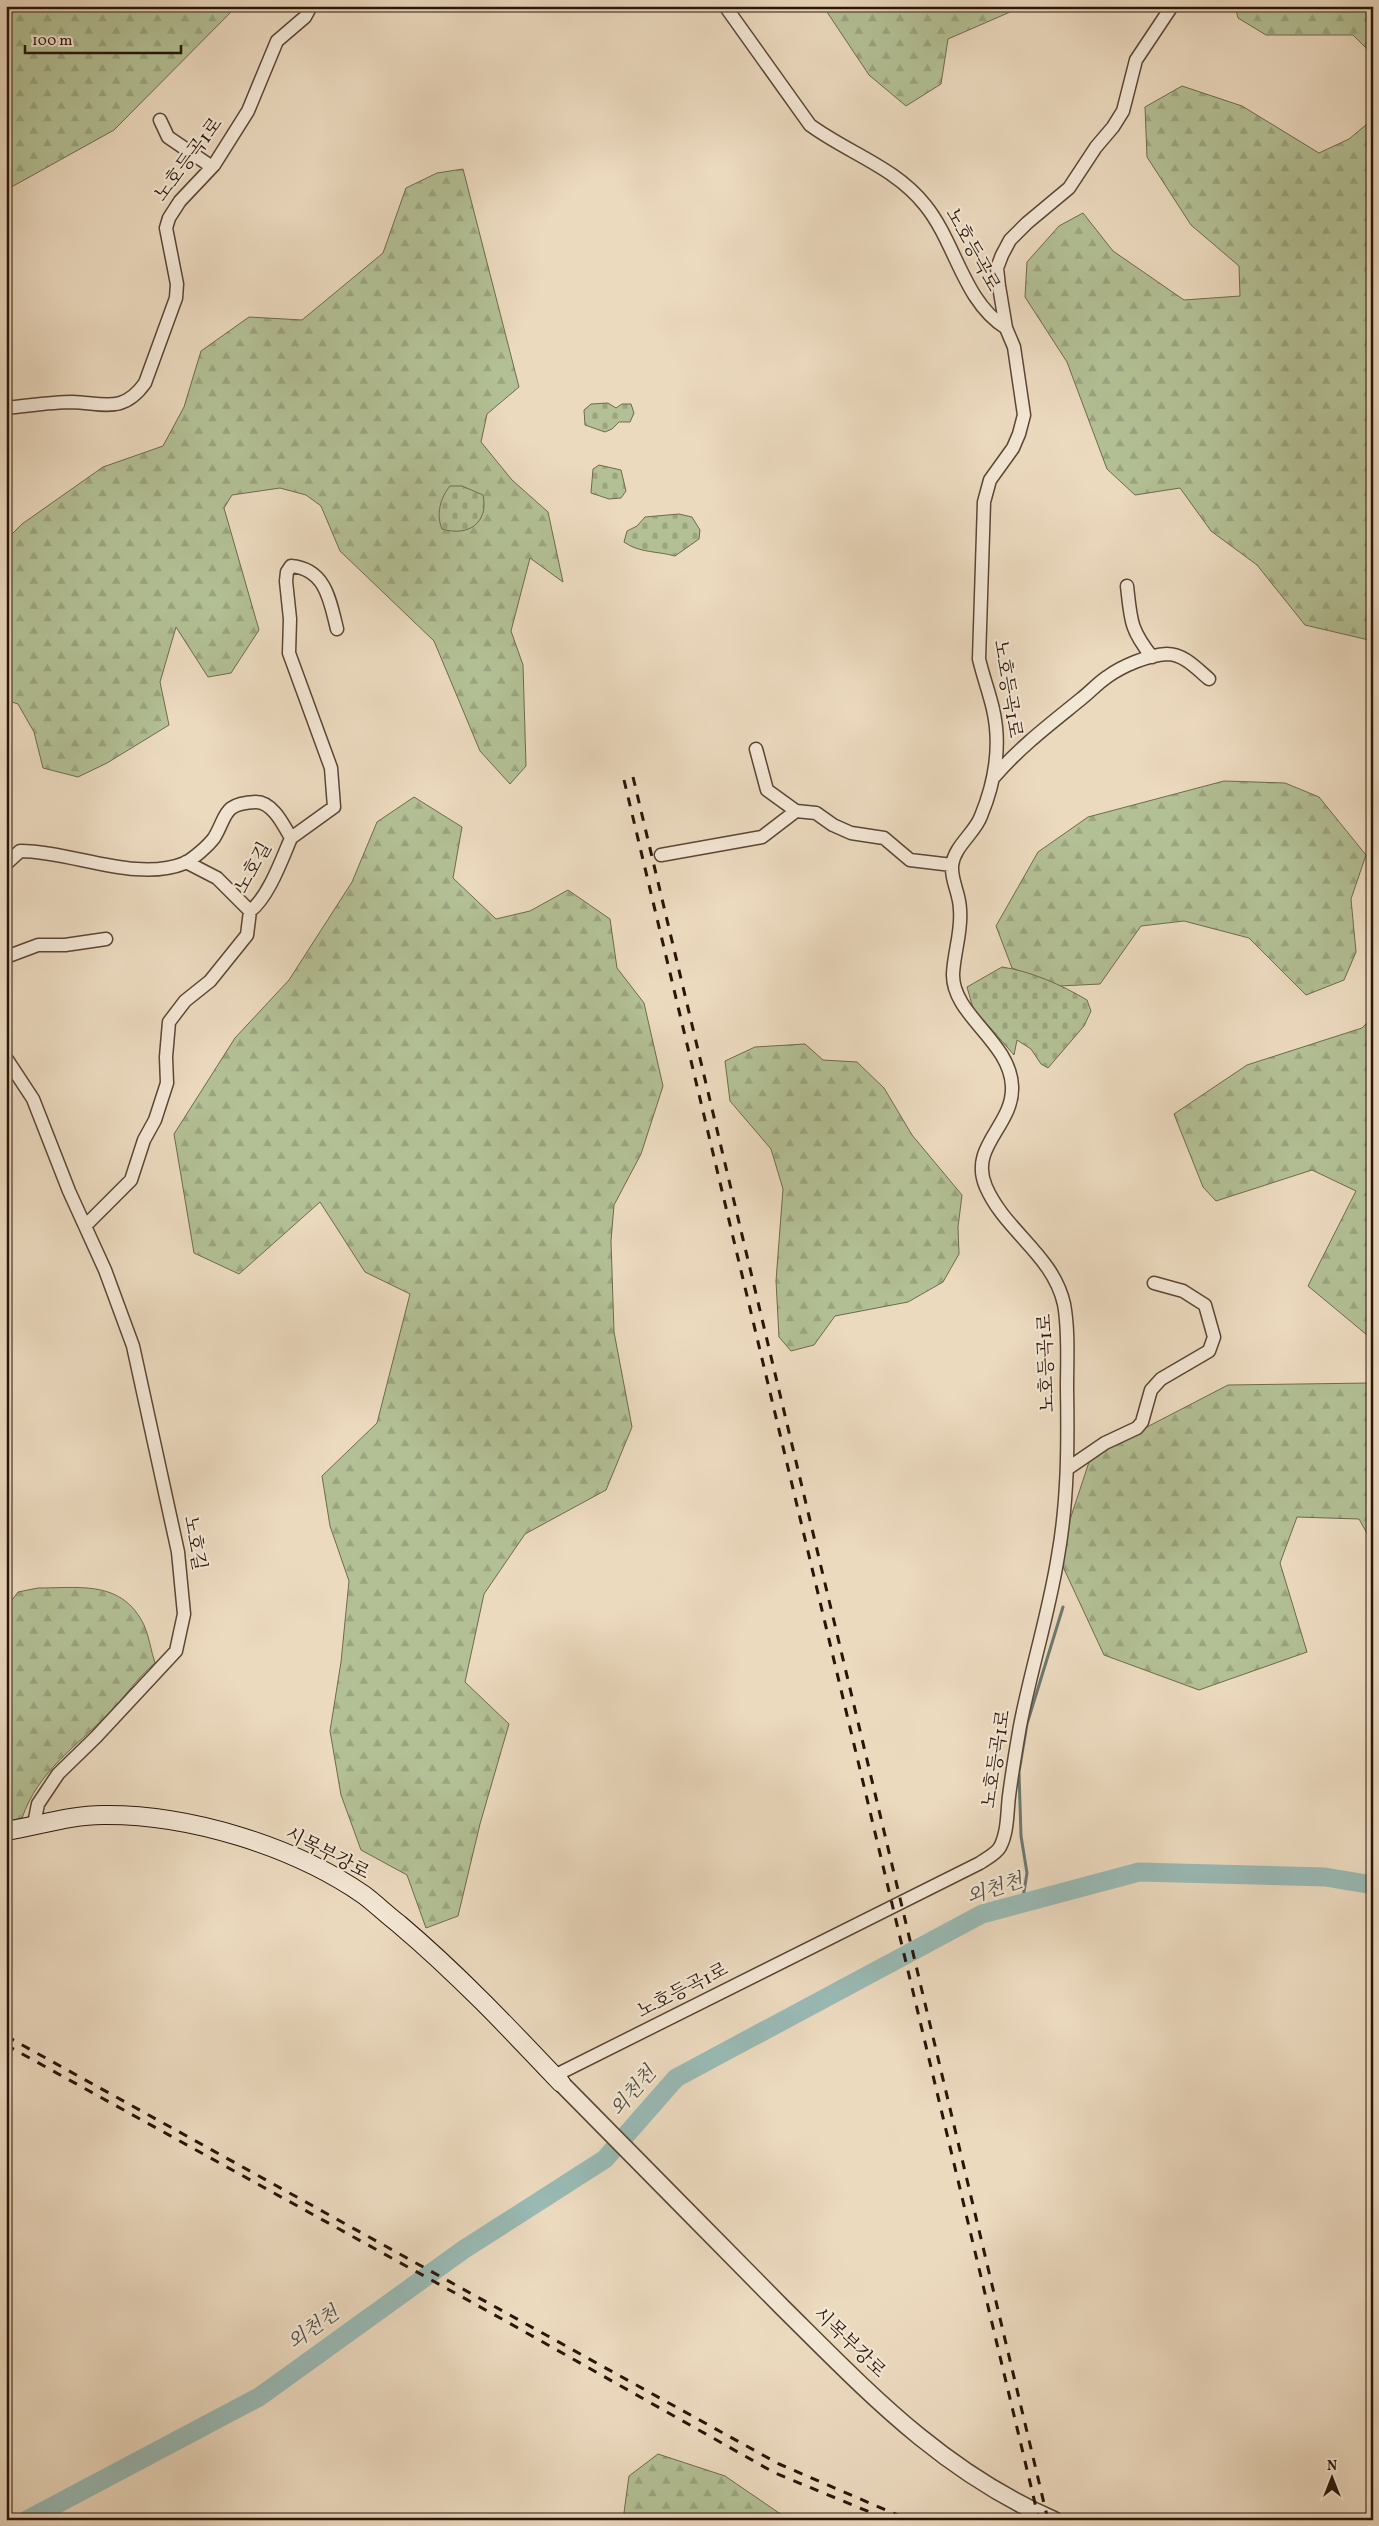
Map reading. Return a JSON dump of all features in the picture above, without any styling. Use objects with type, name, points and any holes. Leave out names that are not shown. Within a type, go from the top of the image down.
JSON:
[{"type":"main road","name":"시목부강로","points":[[6,1831],[34,1824],[101,1815],[147,1816],[195,1823],[272,1849],[314,1866],[364,1895],[438,1957],[558,2079]]},
{"type":"street","name":"노호등곡1로","points":[[6,408],[73,402],[103,406],[116,405],[138,394],[145,383],[176,298],[177,284],[166,228],[169,218],[180,201],[212,167],[248,111],[277,41],[305,17],[311,6]]},
{"type":"street","name":"노호등곡로","points":[[725,6],[810,125],[827,137],[850,148],[881,167],[908,188],[924,204],[937,222],[978,301],[994,320],[1006,328]]},
{"type":"street","name":"노호등곡로","points":[[1006,328],[997,268],[1002,255],[1010,240],[1027,223],[1069,188],[1096,147],[1113,127],[1123,111],[1136,60],[1172,6]]},
{"type":"street","points":[[160,120],[168,137],[212,167]]},
{"type":"street","name":"노호등곡1로","points":[[558,2079],[980,1863],[992,1856],[1000,1847],[1005,1832],[1024,1704],[1058,1556],[1067,1470],[1066,1330],[1061,1293],[1034,1248],[997,1210],[984,1185],[980,1165],[984,1152],[1006,1114],[1012,1086],[1008,1066],[996,1045],[963,1003],[955,988],[953,974],[961,921],[960,904],[953,883],[952,865],[954,856],[981,819],[997,754],[997,732],[979,659],[984,502],[990,480],[1012,448],[1019,434],[1024,415],[1014,347],[1006,328]]},
{"type":"street","points":[[291,838],[334,807],[331,768],[289,653],[290,619],[286,581],[287,572],[291,566],[301,567],[325,585],[337,629]]},
{"type":"street","points":[[1126,586],[1131,621],[1136,637],[1152,657]]},
{"type":"street","points":[[992,779],[1016,752],[1108,676],[1152,657],[1168,654],[1184,658],[1209,679]]},
{"type":"street","points":[[756,749],[768,790],[796,811],[816,813],[833,826],[851,833],[884,838],[910,860],[952,865]]},
{"type":"street","name":"노호길","points":[[6,864],[20,851],[43,851],[148,870],[186,862],[213,839],[222,817],[232,807],[248,803],[264,804],[277,814],[291,838],[268,887],[256,907],[250,911],[247,935],[210,981],[185,1001],[170,1022],[166,1057],[168,1084],[155,1120],[144,1140],[131,1180],[85,1226]]},
{"type":"street","points":[[661,855],[762,837],[796,811]]},
{"type":"street","points":[[186,862],[217,878],[250,911]]},
{"type":"street","points":[[6,958],[38,944],[64,945],[106,940]]},
{"type":"street","name":"노호길","points":[[6,1058],[33,1099],[69,1191],[120,1308],[143,1385],[178,1552],[184,1614],[176,1651],[96,1737],[58,1774],[38,1804],[34,1824]]},
{"type":"street","points":[[1067,1470],[1105,1443],[1137,1428],[1142,1422],[1151,1390],[1161,1379],[1209,1351],[1214,1338],[1205,1305],[1183,1291],[1154,1283]]},
{"type":"street","name":"시목부강로","points":[[558,2079],[859,2383],[923,2442],[972,2477],[1031,2510],[1054,2520]]},
{"type":"green space","points":[[6,6],[237,6],[114,130],[6,190]]},
{"type":"green space","points":[[823,6],[1024,6],[948,39],[941,84],[906,106],[869,75]]},
{"type":"green space","points":[[1235,6],[1373,6],[1373,55],[1353,35],[1266,35],[1238,18]]},
{"type":"green space","points":[[1182,86],[1242,106],[1319,153],[1349,139],[1373,119],[1373,641],[1305,625],[1257,565],[1211,531],[1180,488],[1135,495],[1107,469],[1067,362],[1025,297],[1027,262],[1059,226],[1083,213],[1113,251],[1184,300],[1240,296],[1239,266],[1191,225],[1147,157],[1145,107]]},
{"type":"green space","points":[[463,169],[519,387],[487,414],[481,442],[512,480],[548,512],[563,582],[530,558],[511,631],[523,665],[526,766],[510,784],[480,751],[434,641],[340,551],[321,506],[306,495],[280,488],[232,495],[224,508],[259,630],[231,673],[208,677],[176,627],[160,682],[169,725],[107,763],[78,777],[43,768],[34,732],[18,704],[6,700],[6,540],[22,524],[103,467],[163,446],[184,407],[201,351],[249,317],[302,320],[383,253],[406,188],[437,173]]},
{"type":"green space","points":[[608,403],[616,408],[622,404],[631,404],[634,413],[630,422],[619,422],[612,429],[605,432],[585,425],[584,410],[591,404]]},
{"type":"green space","points":[[599,465],[621,470],[626,491],[621,498],[609,499],[591,493],[593,469]]},
{"type":"green space","points":[[450,486],[462,486],[483,495],[483,513],[480,520],[474,526],[460,531],[442,529],[439,512],[444,496]]},
{"type":"green space","points":[[679,514],[692,517],[700,530],[699,539],[675,556],[642,550],[624,542],[627,531],[637,526],[645,517]]},
{"type":"green space","points":[[1224,781],[1285,783],[1319,797],[1366,855],[1351,899],[1356,952],[1344,980],[1306,995],[1249,938],[1184,921],[1141,926],[1100,984],[1059,986],[1012,968],[996,926],[1038,852],[1088,817]]},
{"type":"green space","points":[[414,797],[462,827],[453,878],[496,919],[530,911],[568,890],[610,919],[617,968],[644,1003],[663,1086],[641,1154],[614,1205],[611,1241],[614,1332],[632,1427],[606,1490],[525,1534],[484,1594],[465,1682],[509,1724],[480,1824],[458,1916],[426,1928],[407,1875],[361,1850],[341,1795],[330,1731],[341,1662],[349,1581],[330,1526],[322,1476],[377,1423],[410,1294],[365,1272],[320,1202],[239,1274],[194,1253],[174,1134],[235,1038],[289,980],[352,882],[377,822]]},
{"type":"green space","points":[[1002,967],[1046,979],[1087,1000],[1091,1011],[1084,1026],[1048,1068],[1041,1064],[1031,1049],[1017,1040],[1014,1055],[973,1008],[967,987]]},
{"type":"green space","points":[[1373,1017],[1373,1340],[1308,1286],[1356,1191],[1312,1170],[1216,1201],[1203,1187],[1174,1114],[1247,1065],[1362,1028]]},
{"type":"green space","points":[[805,1044],[823,1060],[857,1062],[884,1088],[912,1135],[962,1195],[958,1227],[959,1254],[943,1282],[908,1302],[835,1316],[814,1345],[791,1351],[779,1337],[776,1281],[783,1189],[771,1149],[730,1101],[725,1061],[755,1047]]},
{"type":"green space","points":[[1373,1345],[1373,1544],[1359,1519],[1297,1517],[1280,1563],[1307,1652],[1199,1690],[1104,1655],[1058,1556],[1091,1456],[1228,1385],[1370,1383]]},
{"type":"green space","points":[[38,1588],[85,1588],[112,1594],[124,1600],[135,1610],[144,1625],[155,1663],[109,1713],[48,1773],[29,1801],[22,1818],[6,1822],[6,1608],[18,1592]]},
{"type":"green space","points":[[658,2454],[725,2476],[782,2515],[785,2520],[623,2520],[629,2476]]},
{"type":"waterway","points":[[1022,1904],[1027,1873],[1021,1836],[1019,1772],[1027,1724],[1063,1607]]},
{"type":"waterway","name":"외천천","points":[[27,2520],[259,2397],[463,2250],[605,2159],[676,2078],[982,1914],[1139,1872],[1325,1877],[1373,1885]]},
{"type":"railway","points":[[633,777],[1048,2520]]},
{"type":"railway","points":[[624,780],[1039,2520]]},
{"type":"railway","points":[[6,2036],[779,2464],[909,2520]]},
{"type":"railway","points":[[6,2045],[502,2319],[775,2473],[889,2520]]}]
